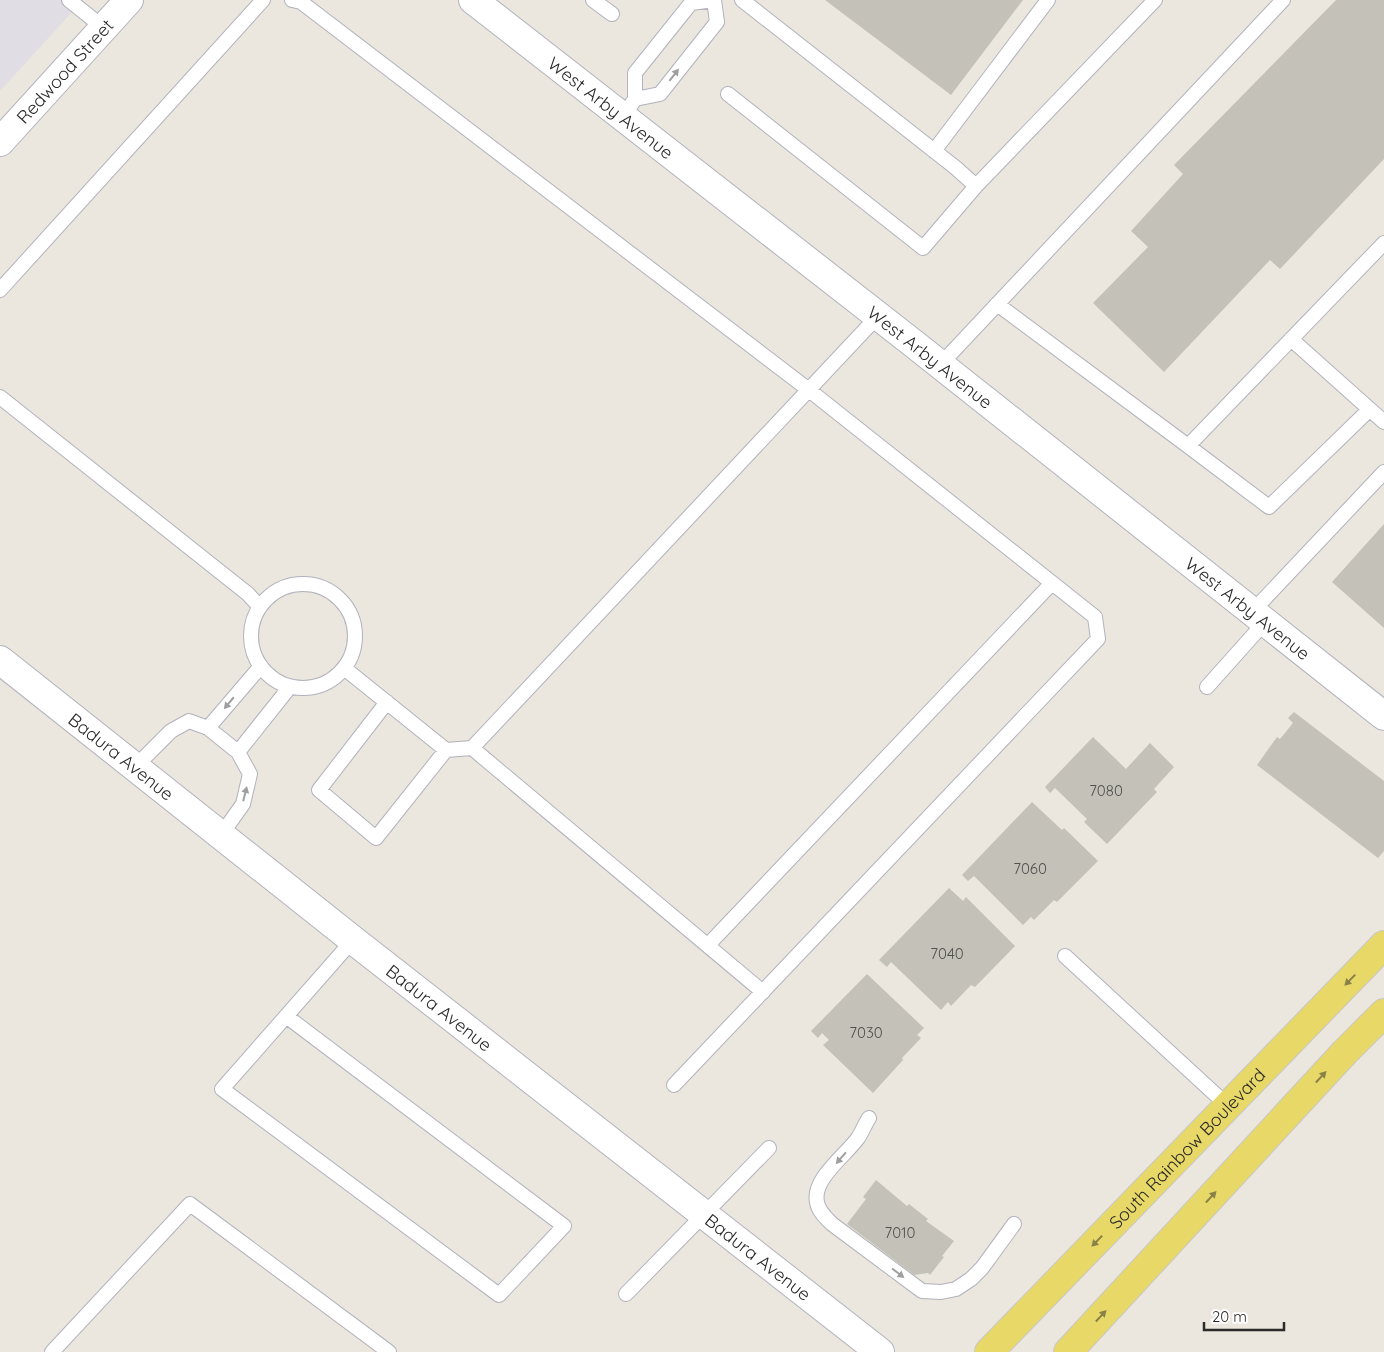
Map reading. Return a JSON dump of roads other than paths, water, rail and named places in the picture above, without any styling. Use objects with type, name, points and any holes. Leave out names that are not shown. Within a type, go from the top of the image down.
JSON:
[{"type":"main road","name":"South Rainbow Boulevard","points":[[989,1352],[1384,945]]},
{"type":"main road","points":[[1068,1352],[1345,1052],[1384,1013]]},
{"type":"street","name":"Redwood Street","points":[[0,142],[129,0]]},
{"type":"street","name":"West Arby Avenue","points":[[473,0],[629,108],[878,316],[1384,716]]},
{"type":"street","name":"Badura Avenue","points":[[0,660],[353,940],[880,1352]]},
{"type":"lane","points":[[69,0],[104,28]]},
{"type":"lane","points":[[0,290],[263,0]]},
{"type":"lane","points":[[292,0],[301,2],[809,390],[1095,617],[1098,638],[674,1085]]},
{"type":"lane","points":[[594,0],[612,14]]},
{"type":"lane","points":[[714,0],[717,22],[660,94],[629,108],[636,73],[691,3],[714,0]]},
{"type":"lane","points":[[742,0],[976,186]]},
{"type":"lane","points":[[934,151],[1048,0]]},
{"type":"lane","points":[[728,94],[923,248],[976,186],[1155,0]]},
{"type":"lane","points":[[940,365],[1283,0]]},
{"type":"lane","points":[[1188,446],[1384,243]]},
{"type":"lane","points":[[997,304],[1269,506],[1369,410]]},
{"type":"lane","points":[[344,668],[446,750],[472,748],[878,316]]},
{"type":"lane","points":[[1291,339],[1384,422]]},
{"type":"lane","points":[[0,397],[248,594],[260,607]]},
{"type":"lane","points":[[1207,687],[1258,617],[1384,472]]},
{"type":"lane","points":[[708,946],[1052,583]]},
{"type":"lane","points":[[302,584],[318,587],[333,594],[345,606],[352,620],[355,637],[352,653],[344,668],[334,678],[319,686],[289,688],[273,678],[260,666],[254,652],[251,636],[253,621],[260,607],[271,595],[286,587],[302,584]]},
{"type":"lane","points":[[208,728],[260,666]]},
{"type":"lane","points":[[238,752],[289,688]]},
{"type":"lane","points":[[387,702],[319,790],[376,838],[446,750]]},
{"type":"lane","points":[[135,767],[171,731],[189,721],[208,728],[238,752],[250,774],[243,804],[221,835]]},
{"type":"lane","points":[[472,748],[763,992]]},
{"type":"lane","points":[[286,1016],[564,1226],[499,1296],[222,1089],[286,1016],[353,940]]},
{"type":"lane","points":[[1065,956],[1228,1106]]},
{"type":"lane","points":[[868,1118],[858,1138],[821,1181],[817,1191],[816,1202],[822,1214],[832,1224],[922,1291],[941,1292],[956,1289],[971,1280],[1014,1224]]},
{"type":"lane","points":[[626,1294],[768,1148]]},
{"type":"lane","points":[[52,1352],[190,1204],[389,1352]]}]
